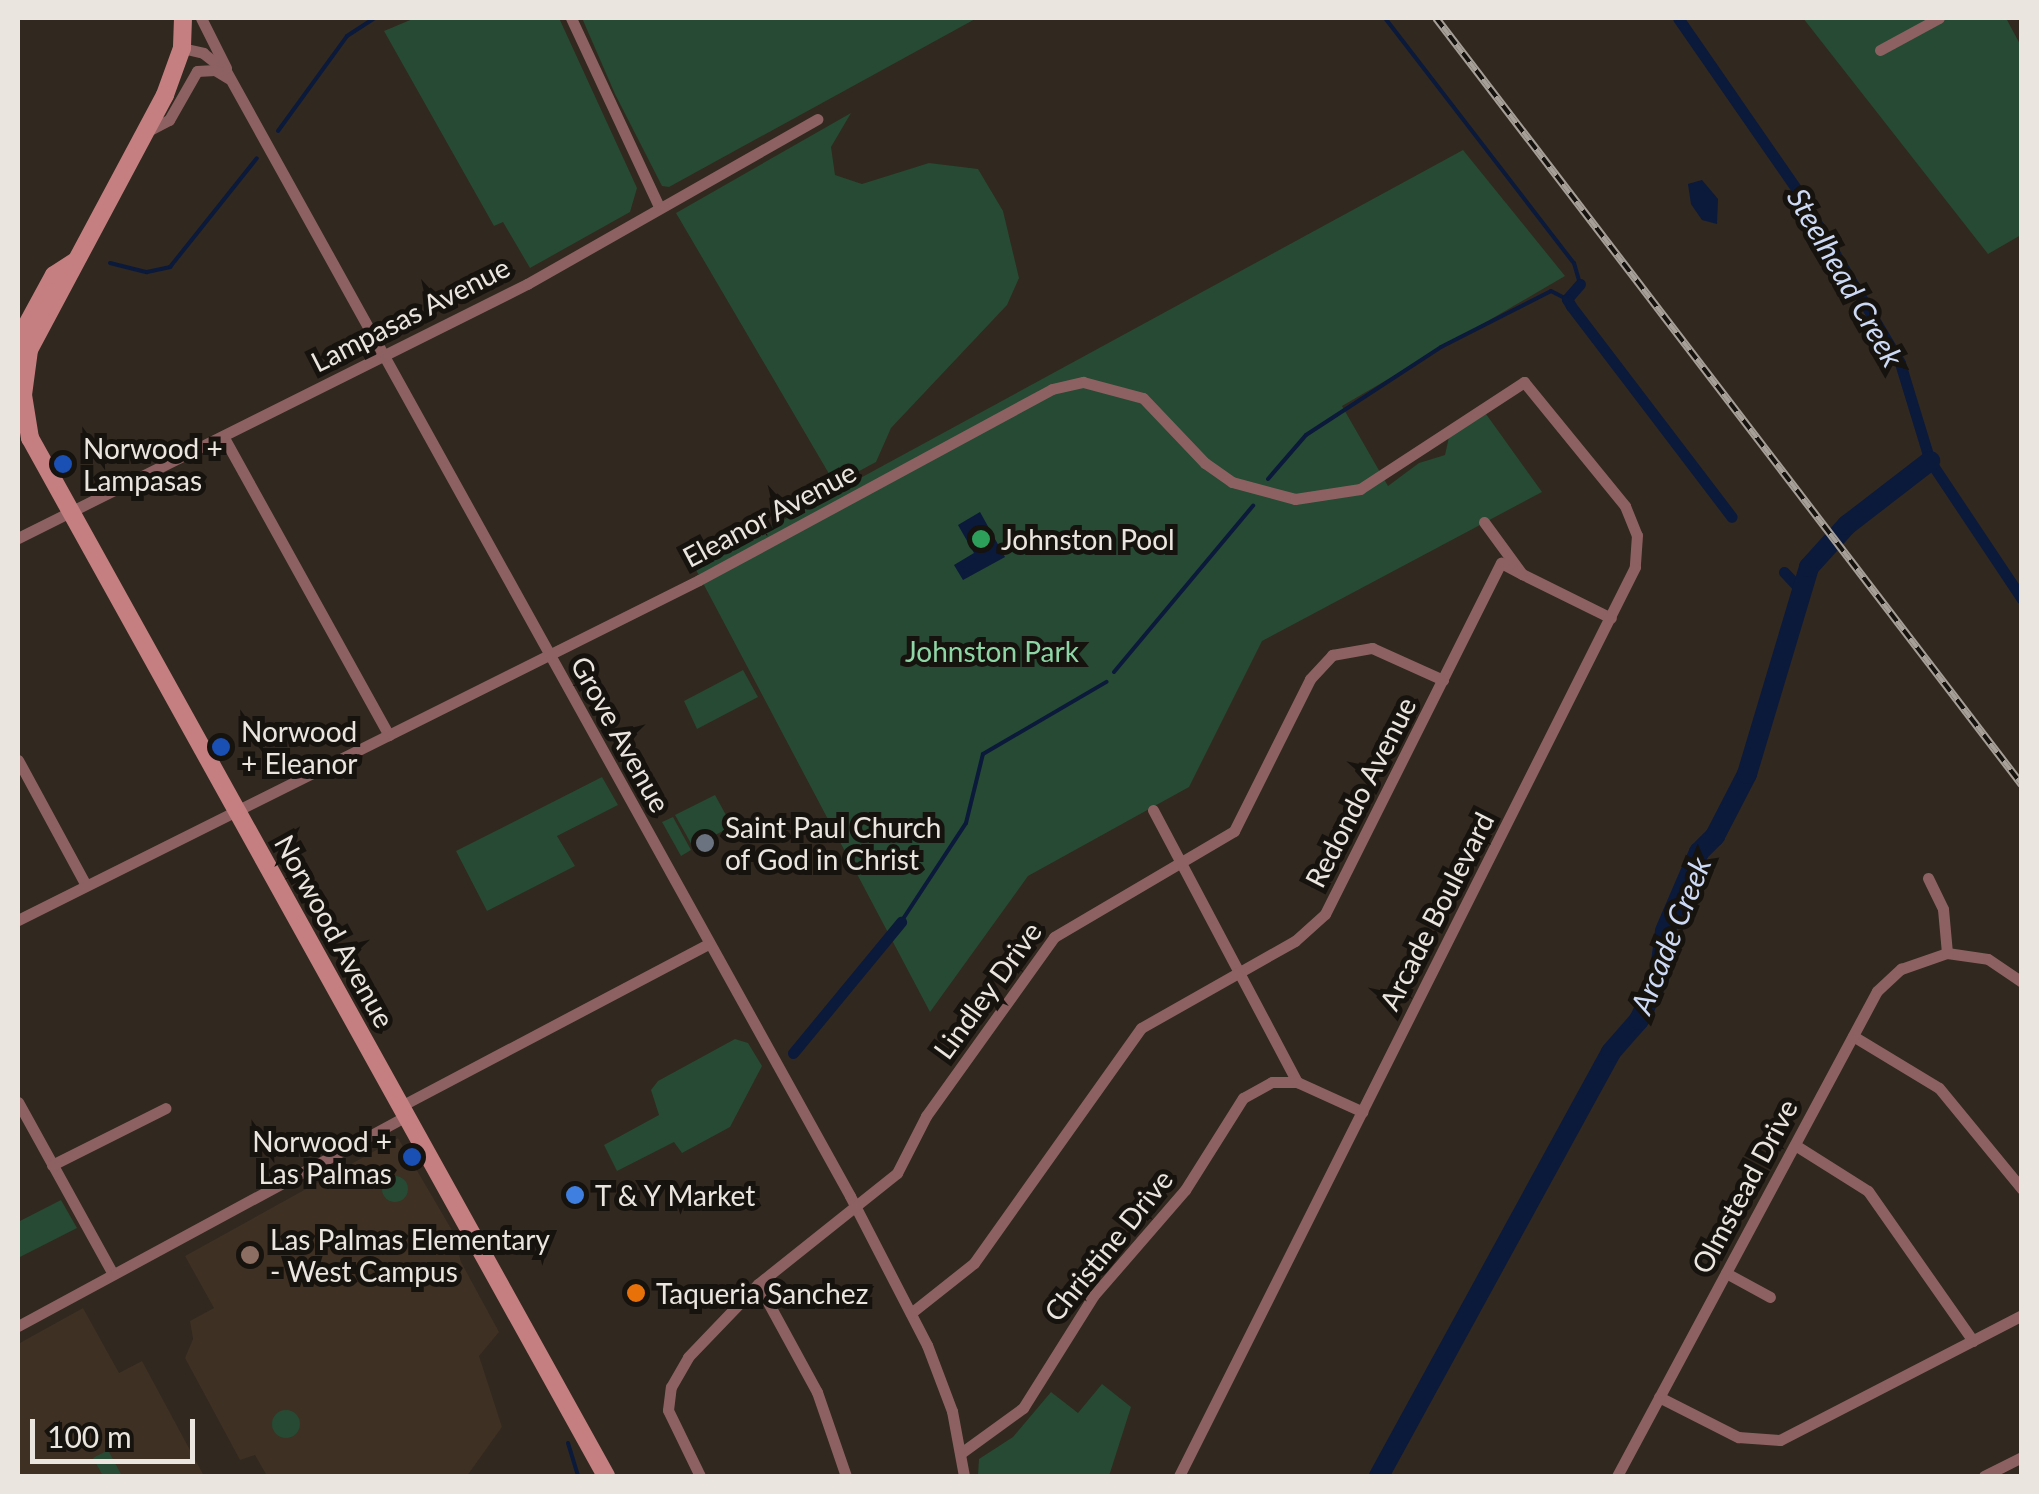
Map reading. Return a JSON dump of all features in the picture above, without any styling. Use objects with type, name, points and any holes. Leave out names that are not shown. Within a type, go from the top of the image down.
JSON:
[{"type":"main road","points":[[21,369],[74,262],[146,132],[182,48],[183,18]]},
{"type":"main road","points":[[18,341],[54,275],[74,262]]},
{"type":"main road","name":"Norwood Avenue","points":[[21,369],[20,416],[35,448],[606,1476]]},
{"type":"street","name":"Grove Avenue","points":[[201,18],[231,81],[911,1313],[942,1382],[964,1476]]},
{"type":"street","points":[[571,18],[659,207]]},
{"type":"street","points":[[1880,50],[1939,18]]},
{"type":"street","name":"Grove Avenue","points":[[182,48],[216,60],[231,81]]},
{"type":"street","points":[[146,132],[169,120],[197,71],[214,70],[231,81]]},
{"type":"street","name":"Lampasas Avenue","points":[[18,538],[538,278],[817,119]]},
{"type":"street","name":"Eleanor Avenue","points":[[18,920],[547,656],[1052,388],[1098,383],[1143,398],[1205,463],[1232,482],[1295,499],[1360,488],[1524,382]]},
{"type":"street","name":"Arcade Boulevard","points":[[1179,1476],[1636,566],[1633,520],[1579,444],[1524,382]]},
{"type":"street","points":[[222,436],[390,734]]},
{"type":"street","points":[[1484,522],[1522,574],[1611,618]]},
{"type":"street","name":"Redondo Avenue","points":[[911,1313],[974,1263],[1142,1028],[1295,941],[1325,914],[1501,563],[1522,574]]},
{"type":"street","name":"Lindley Drive","points":[[700,1476],[669,1418],[671,1387],[688,1357],[758,1284],[897,1173],[926,1116],[1054,937],[1182,863],[1238,824],[1310,679],[1326,660],[1348,649],[1372,648],[1443,680]]},
{"type":"street","points":[[18,760],[86,885]]},
{"type":"street","points":[[1153,810],[1297,1082],[1363,1112]]},
{"type":"street","points":[[1928,878],[1943,909],[1947,952],[1988,959],[2022,982]]},
{"type":"street","points":[[18,1326],[707,945]]},
{"type":"street","name":"Olmstead Drive","points":[[1617,1476],[1853,1036],[1888,979],[1915,961],[1947,952]]},
{"type":"street","points":[[1853,1036],[1939,1088],[2022,1189]]},
{"type":"street","name":"Christine Drive","points":[[961,1453],[1023,1408],[1094,1295],[1186,1190],[1243,1098],[1272,1082],[1297,1082]]},
{"type":"street","points":[[18,1102],[113,1274]]},
{"type":"street","points":[[52,1165],[166,1108]]},
{"type":"street","points":[[1794,1145],[1868,1191],[1972,1342]]},
{"type":"street","points":[[1726,1273],[1770,1297]]},
{"type":"street","points":[[758,1284],[818,1392],[846,1476]]},
{"type":"street","points":[[1660,1397],[1738,1437],[1780,1440],[2022,1316]]},
{"type":"street","points":[[1984,1476],[2022,1457]]},
{"type":"shaded area","points":[[398,1138],[453,1232],[461,1262],[499,1332],[479,1356],[502,1427],[467,1476],[267,1476],[255,1455],[240,1460],[185,1358],[193,1339],[190,1321],[214,1308],[185,1256]]},
{"type":"shaded area","points":[[83,1308],[119,1373],[142,1361],[204,1476],[18,1476],[18,1344]]},
{"type":"green space","points":[[415,18],[559,18],[637,188],[630,212],[530,268],[503,222],[494,226],[384,31]]},
{"type":"green space","points":[[582,18],[977,18],[669,187],[662,186]]},
{"type":"green space","points":[[1803,18],[2006,18],[2021,46],[2021,235],[1988,254]]},
{"type":"green space","points":[[851,113],[831,147],[835,175],[862,184],[929,163],[978,169],[1003,211],[1019,278],[1007,305],[891,428],[876,462],[835,484],[676,213]]},
{"type":"green space","name":"Johnston Park","points":[[1463,150],[1565,276],[1342,406],[1388,486],[1419,463],[1445,455],[1449,437],[1486,414],[1542,492],[1262,641],[1189,787],[1028,876],[930,1012],[695,568]]},
{"type":"green space","points":[[743,670],[758,697],[697,729],[684,701]]},
{"type":"green space","points":[[602,777],[618,805],[557,836],[575,866],[487,911],[456,851]]},
{"type":"green space","points":[[715,795],[732,826],[693,847],[675,815]]},
{"type":"green space","points":[[673,817],[691,850],[681,856],[662,822]]},
{"type":"green space","points":[[735,1039],[748,1043],[762,1066],[730,1127],[682,1153],[674,1142],[617,1171],[604,1145],[659,1115],[651,1090],[658,1081]]},
{"type":"green space","points":[[395,1176],[404,1180],[408,1189],[404,1198],[395,1202],[386,1198],[382,1189],[386,1180]]},
{"type":"green space","points":[[61,1200],[77,1228],[18,1258],[18,1222]]},
{"type":"green space","points":[[1102,1384],[1131,1407],[1109,1476],[978,1475],[979,1459],[1013,1437],[1051,1392],[1078,1413]]},
{"type":"green space","points":[[286,1410],[296,1414],[300,1424],[296,1434],[286,1438],[276,1434],[272,1424],[276,1414]]},
{"type":"green space","points":[[108,1450],[121,1474],[103,1476],[93,1458]]},
{"type":"water","points":[[1702,180],[1718,199],[1717,224],[1702,220],[1691,204],[1688,184]]},
{"type":"water","name":"Johnston Pool","points":[[980,512],[1005,557],[963,580],[954,565],[974,553],[958,525]]},
{"type":"waterway","points":[[278,131],[347,36],[375,18]]},
{"type":"waterway","points":[[1385,18],[1574,263],[1580,284]]},
{"type":"waterway","name":"Steelhead Creek","points":[[1678,18],[1797,190],[1900,363],[1930,461],[2022,599]]},
{"type":"waterway","points":[[110,263],[147,272],[170,267],[257,158]]},
{"type":"waterway","points":[[1580,284],[1567,299],[1571,306],[1732,517]]},
{"type":"waterway","points":[[1268,479],[1306,435],[1441,347],[1551,291],[1567,299]]},
{"type":"waterway","name":"Arcade Creek","points":[[1379,1476],[1611,1052],[1639,1020],[1659,978],[1665,931],[1699,852],[1715,836],[1747,774],[1809,567],[1847,525],[1930,461]]},
{"type":"waterway","points":[[1114,672],[1253,506]]},
{"type":"waterway","points":[[1784,572],[1800,589]]},
{"type":"waterway","points":[[901,922],[966,823],[983,754],[1106,682]]},
{"type":"waterway","points":[[793,1053],[901,922]]},
{"type":"waterway","points":[[568,1443],[578,1476]]},
{"type":"railway","points":[[1436,18],[2022,785]]},
{"type":"place","name":"Norwood + Lampasas","points":[[63,464]]},
{"type":"place","name":"Johnston Pool","points":[[981,539]]},
{"type":"place","name":"Norwood + Eleanor","points":[[221,747]]},
{"type":"place","name":"Saint Paul Church of God in Christ","points":[[705,843]]},
{"type":"place","name":"Norwood + Las Palmas","points":[[412,1157]]},
{"type":"place","name":"T & Y Market","points":[[575,1195]]},
{"type":"place","name":"Las Palmas Elementary - West Campus","points":[[250,1255]]},
{"type":"place","name":"Taqueria Sanchez","points":[[636,1293]]}]
